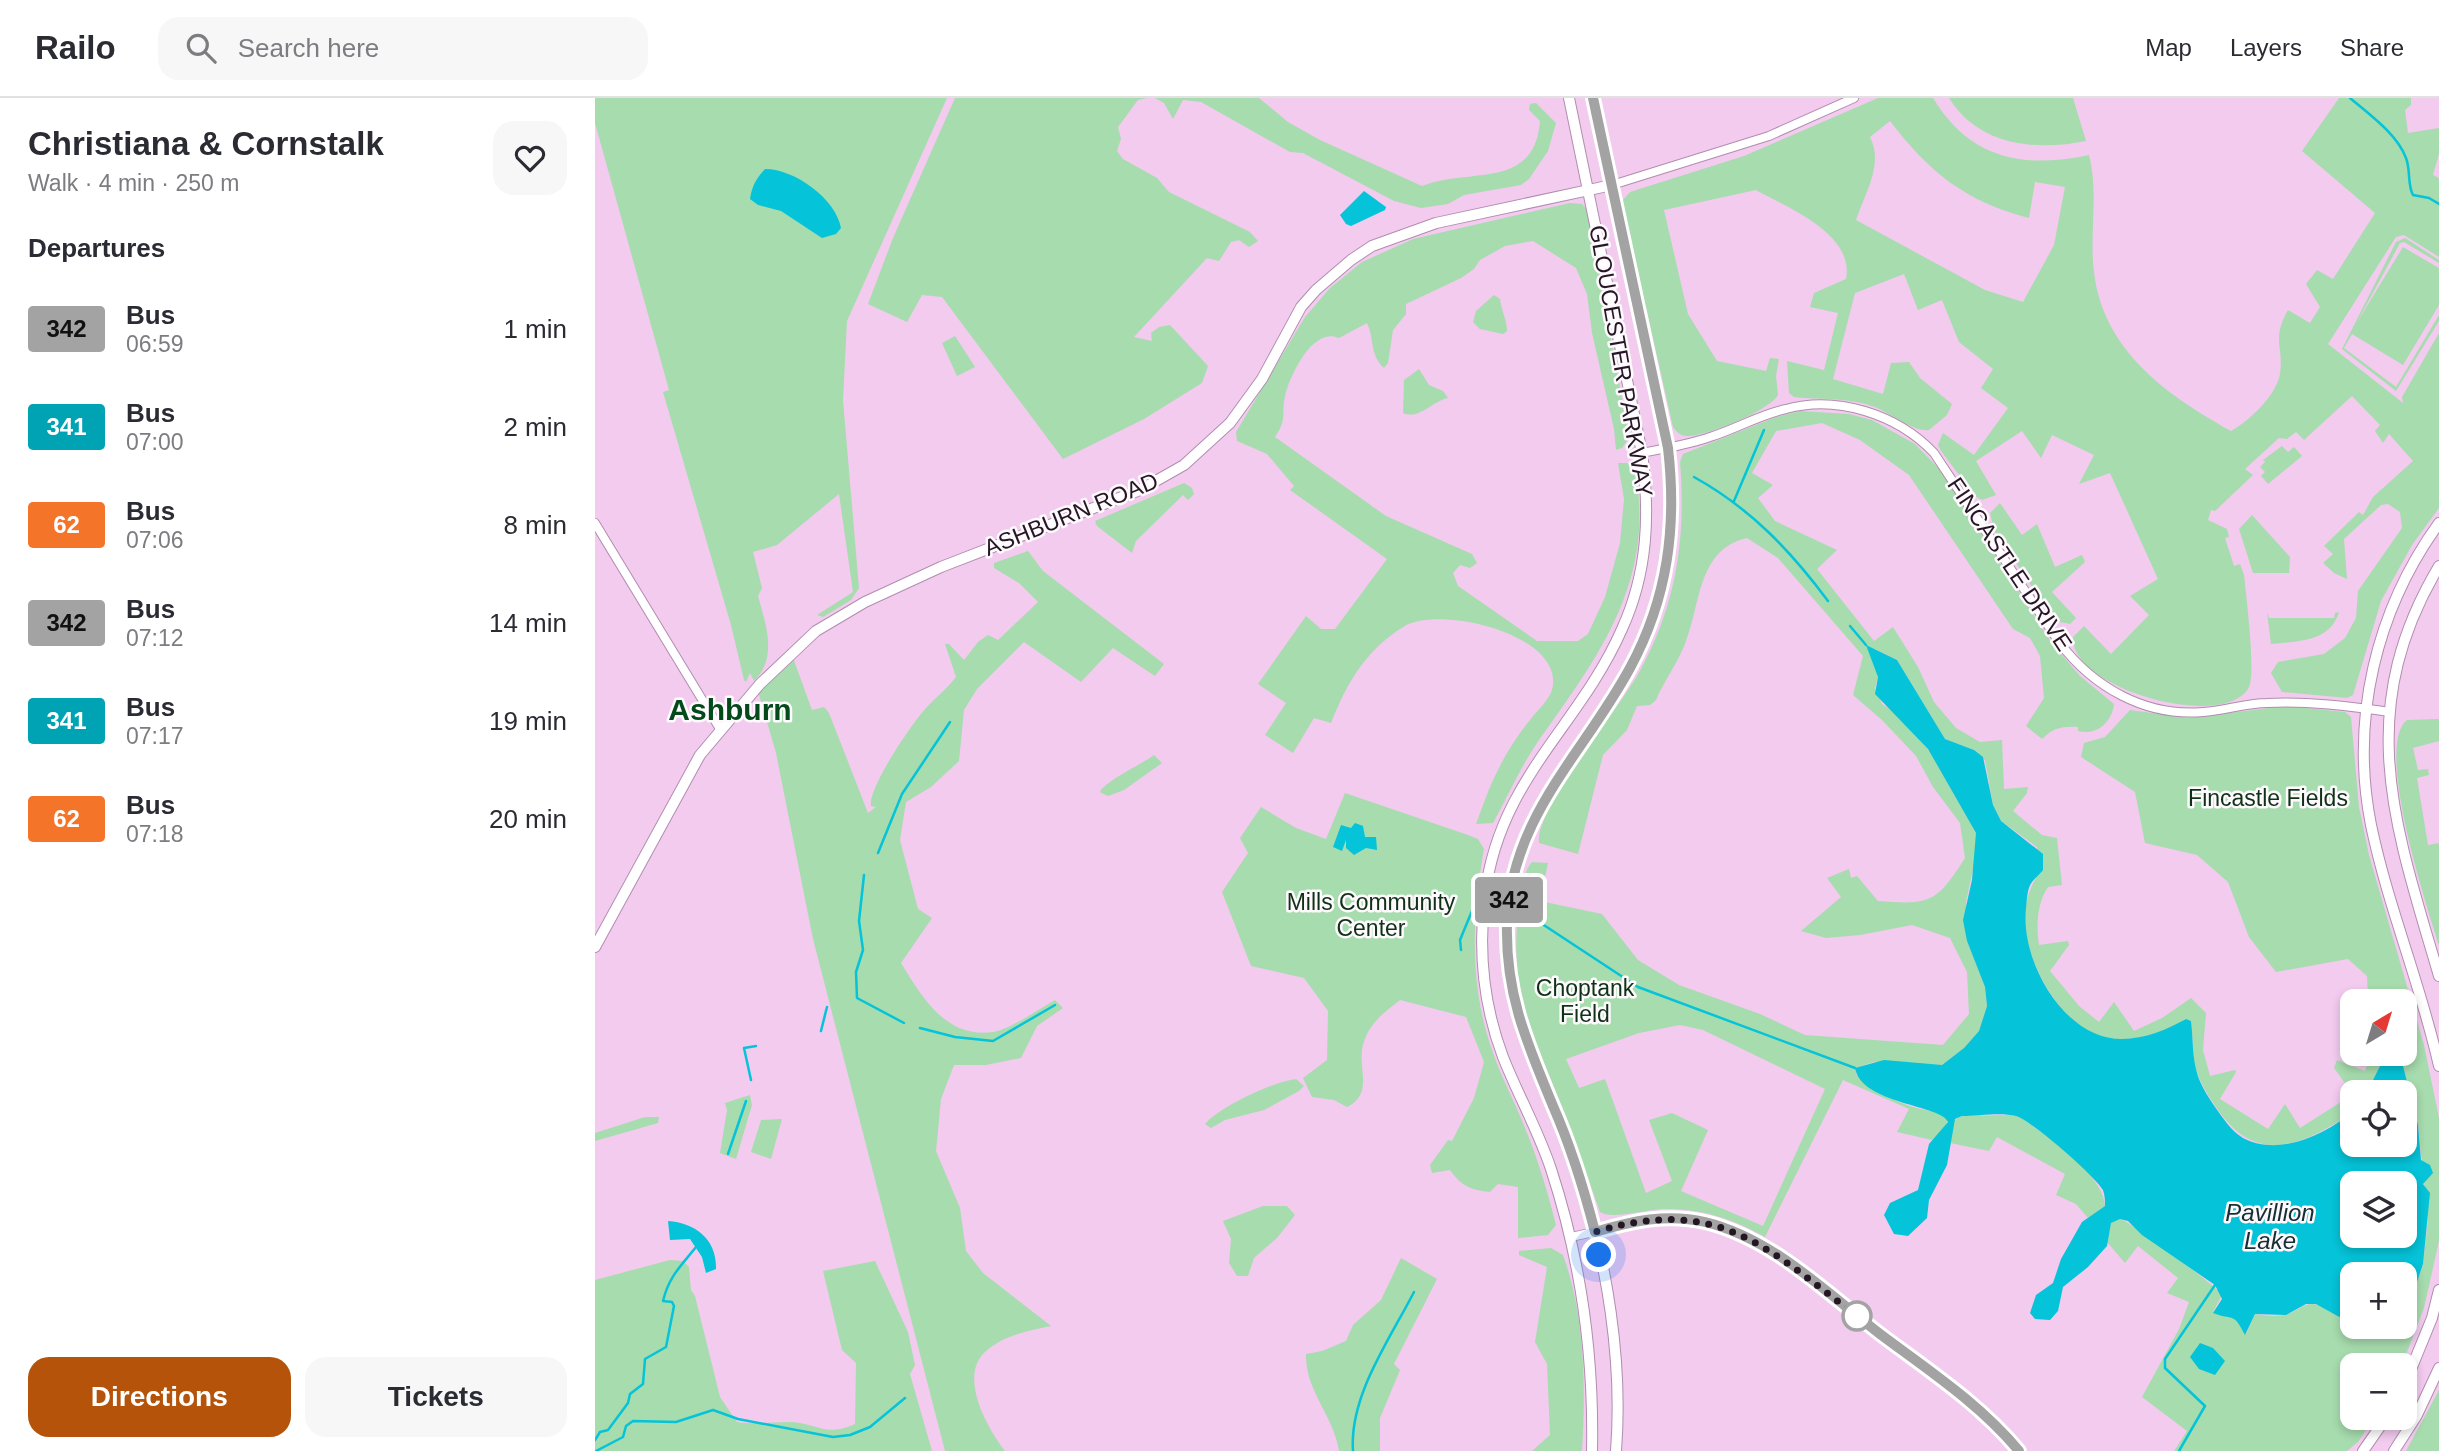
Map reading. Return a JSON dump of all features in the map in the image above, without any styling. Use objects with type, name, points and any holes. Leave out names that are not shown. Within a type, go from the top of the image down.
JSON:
[{"type":"main road","name":"GLOUCESTER PARKWAY","points":[[1569,98],[1642,453],[1647,491],[1647,535],[1632,604],[1597,675],[1540,755],[1511,805],[1498,838],[1485,893],[1481,947],[1487,1004],[1503,1057],[1550,1166],[1571,1237],[1585,1312],[1591,1366],[1592,1451]]},
{"type":"main road","name":"GLOUCESTER PARKWAY","points":[[1593,98],[1668,448],[1673,489],[1672,531],[1668,565],[1654,616],[1629,671],[1537,811],[1513,879],[1509,907],[1510,982],[1518,1019],[1580,1177],[1595,1232],[1613,1340],[1616,1451]]},
{"type":"main road","name":"ASHBURN ROAD","points":[[595,947],[687,777],[720,729],[783,660],[831,621],[944,566],[1140,490],[1198,454],[1218,437],[1247,401],[1301,307],[1330,276],[1372,246],[1436,223],[1612,185]]},
{"type":"main road","points":[[2439,523],[2411,566],[2391,608],[2373,665],[2366,708],[2364,761],[2371,823],[2439,1066]]},
{"type":"main road","points":[[2439,566],[2407,633],[2390,712],[2388,765],[2391,796],[2439,976]]},
{"type":"main road","points":[[2417,1355],[2432,1318],[2439,1290]]},
{"type":"main road","points":[[2394,1451],[2417,1415],[2439,1368]]},
{"type":"main road","points":[[2363,1451],[2378,1430]]},
{"type":"street","name":"ASHBURN ROAD","points":[[1612,185],[1769,136],[1854,98]]},
{"type":"street","name":"FINCASTLE DRIVE","points":[[1642,453],[1707,439],[1789,408],[1840,406],[1872,413],[1911,434],[1934,453],[2059,642],[2083,670],[2108,689],[2154,708],[2183,712],[2264,703],[2366,708],[2390,712]]},
{"type":"street","points":[[595,523],[720,729]]},
{"type":"street","points":[[1571,1237],[1641,1220],[1669,1218],[1707,1223],[1744,1236],[1792,1267],[1975,1406],[2019,1451]]},
{"type":"green space","points":[[595,98],[947,98],[847,321],[843,400],[859,588],[851,600],[823,617],[817,615],[853,592],[839,494],[777,545],[753,552],[762,588],[758,596],[768,640],[766,662],[754,681],[750,673],[746,682],[744,680],[731,625],[663,392],[669,390],[595,123]]},
{"type":"green space","points":[[955,98],[1147,98],[1138,100],[1118,127],[1121,139],[1117,151],[1123,159],[1157,178],[1169,192],[1250,232],[1258,241],[1249,247],[1239,240],[1231,242],[1219,261],[1207,258],[1134,337],[1152,341],[1151,333],[1159,327],[1170,325],[1208,366],[1202,383],[1144,419],[1063,459],[942,297],[922,295],[907,322],[868,304],[893,238]]},
{"type":"green space","points":[[1155,98],[1259,98],[1288,122],[1320,140],[1422,186],[1496,173],[1513,167],[1526,158],[1535,143],[1540,121],[1529,110],[1530,104],[1536,103],[1556,123],[1548,151],[1529,179],[1521,185],[1464,195],[1448,204],[1421,208],[1394,201],[1303,153],[1290,152],[1201,102],[1183,100],[1173,119],[1164,103]]},
{"type":"green space","points":[[1878,98],[1933,98],[1964,135],[1981,147],[2000,155],[2042,161],[2089,155],[2094,199],[2094,272],[2100,300],[2110,325],[2142,368],[2162,386],[2231,431],[2261,407],[2273,391],[2280,374],[2280,329],[2288,310],[2310,323],[2320,307],[2306,284],[2317,270],[2333,279],[2375,213],[2302,151],[2339,98],[2411,98],[2411,105],[2405,110],[2408,133],[2439,128],[2439,154],[2433,175],[2439,178],[2439,257],[2404,235],[2396,237],[2328,344],[2403,403],[2402,397],[2439,333],[2439,508],[2412,545],[2381,601],[2353,695],[2347,698],[2282,692],[2271,673],[2278,662],[2324,654],[2345,638],[2356,618],[2358,591],[2402,528],[2400,512],[2388,504],[2381,505],[2344,539],[2347,579],[2334,573],[2323,563],[2333,554],[2324,546],[2359,512],[2363,515],[2373,497],[2413,461],[2389,434],[2383,443],[2375,431],[2380,425],[2352,396],[2304,440],[2296,432],[2287,439],[2279,438],[2245,469],[2253,475],[2215,511],[2211,510],[2208,520],[2227,529],[2229,537],[2225,538],[2234,566],[2240,564],[2244,575],[2251,679],[2249,687],[2235,700],[2211,705],[2182,705],[2121,688],[2096,673],[2079,656],[2073,637],[2084,626],[2111,654],[2149,615],[2130,596],[2158,579],[2110,473],[2079,484],[2094,455],[2052,435],[2041,458],[2022,431],[1976,461],[1996,495],[1982,500],[1975,496],[1941,451],[1938,445],[1943,433],[1974,455],[2008,408],[1981,388],[1993,369],[1959,342],[1942,300],[1918,310],[1904,274],[1855,293],[1833,379],[1883,394],[1891,363],[1909,362],[1920,378],[1952,404],[1947,415],[1929,430],[1917,429],[1865,404],[1794,397],[1789,393],[1787,361],[1824,370],[1838,313],[1810,307],[1814,293],[1846,279],[1846,263],[1830,236],[1816,224],[1756,190],[1664,210],[1688,314],[1717,361],[1766,371],[1770,358],[1779,359],[1776,376],[1778,395],[1763,408],[1721,428],[1695,435],[1678,433],[1673,427],[1622,201],[1630,192],[1744,156]],"holes":[[[1890,121],[1935,170],[1968,194],[2029,218],[2035,182],[2065,187],[2054,245],[2023,302],[1985,290],[1856,220],[1874,168],[1874,147],[1870,137]]]},
{"type":"green space","points":[[1949,98],[2073,98],[2086,141],[2047,145],[2010,141],[1976,126],[1961,114]]},
{"type":"green space","points":[[1570,203],[1582,204],[1588,211],[1629,438],[1622,448],[1616,450],[1614,429],[1592,333],[1587,294],[1576,268],[1533,241],[1505,246],[1480,260],[1474,269],[1461,278],[1406,304],[1406,314],[1393,330],[1388,363],[1384,368],[1374,352],[1367,323],[1339,338],[1329,336],[1320,339],[1297,365],[1285,396],[1283,420],[1275,437],[1386,516],[1472,554],[1477,563],[1470,568],[1460,565],[1453,573],[1458,586],[1537,641],[1578,641],[1588,634],[1605,597],[1620,543],[1624,499],[1618,463],[1627,463],[1634,471],[1639,502],[1638,537],[1633,570],[1610,631],[1576,688],[1531,753],[1493,823],[1476,824],[1505,757],[1552,690],[1551,671],[1540,654],[1521,640],[1497,629],[1444,619],[1420,621],[1403,627],[1378,646],[1351,681],[1331,723],[1314,718],[1293,753],[1265,735],[1286,703],[1258,684],[1306,616],[1321,629],[1335,629],[1387,559],[1290,490],[1294,486],[1267,454],[1237,441],[1236,432],[1305,317],[1330,288],[1362,262],[1413,239]]},
{"type":"green space","points":[[2405,238],[2439,260],[2439,263],[2404,242],[2400,243],[2356,324],[2403,247],[2439,268],[2439,305],[2403,365],[2352,334],[2344,348],[2396,387],[2439,315],[2439,321],[2396,391],[2342,349],[2396,242]]},
{"type":"green space","points":[[1494,295],[1500,299],[1506,323],[1507,331],[1503,334],[1480,329],[1473,322],[1476,311]]},
{"type":"green space","points":[[955,336],[975,367],[957,376],[942,343]]},
{"type":"green space","points":[[1419,369],[1429,385],[1443,391],[1448,398],[1415,414],[1403,413],[1404,380]]},
{"type":"green space","name":"Choptank Field","points":[[1800,411],[1849,414],[1872,420],[1915,444],[1942,472],[2051,642],[2080,676],[2114,704],[2110,717],[2102,726],[2085,732],[2078,731],[2078,727],[2062,727],[2042,739],[2026,726],[2044,698],[2040,656],[2030,638],[2013,629],[1909,475],[1860,440],[1822,423],[1776,431],[1752,473],[1773,485],[1758,498],[1775,521],[1837,550],[1817,569],[1874,641],[1893,627],[1918,667],[1934,702],[1956,728],[1980,742],[2002,740],[2004,789],[2028,787],[2027,793],[2013,811],[2042,835],[2057,838],[2062,885],[2048,887],[2044,893],[2038,915],[2038,938],[2039,945],[2068,941],[2069,945],[2050,971],[2079,1006],[2099,1022],[2114,1002],[2134,1031],[2162,1018],[2191,998],[2206,1013],[2203,1050],[2210,1076],[2235,1070],[2236,1072],[2220,1099],[2268,1129],[2285,1104],[2300,1128],[2340,1103],[2340,1120],[2296,1142],[2262,1144],[2246,1138],[2231,1126],[2205,1089],[2195,1063],[2191,1021],[2186,1019],[2142,1037],[2114,1039],[2096,1034],[2064,1011],[2040,975],[2027,936],[2026,907],[2037,875],[2037,847],[2001,821],[1993,805],[1985,760],[1974,750],[1945,739],[1897,660],[1875,649],[1869,653],[1876,665],[1878,677],[1875,688],[1882,704],[1897,714],[1928,749],[1976,833],[1976,855],[1966,902],[1967,941],[1985,987],[1987,1006],[1979,1031],[1964,1048],[1942,1065],[1874,1062],[1855,1068],[1856,1074],[1890,1097],[1913,1107],[1941,1114],[1947,1120],[1946,1128],[1932,1140],[1897,1132],[1909,1109],[1843,1080],[1765,1237],[1729,1220],[1692,1211],[1665,1209],[1613,1215],[1600,1212],[1569,1124],[1533,1035],[1520,986],[1517,932],[1523,881],[1532,862],[1548,863],[1540,901],[1602,914],[1638,960],[1679,985],[1760,1014],[1805,1035],[1943,1045],[1969,1014],[1967,972],[1950,938],[1912,925],[1860,935],[1826,938],[1801,931],[1841,897],[1827,878],[1849,869],[1851,878],[1857,876],[1878,901],[1921,901],[1939,892],[1965,858],[1960,823],[1933,787],[1916,756],[1882,720],[1853,695],[1863,656],[1778,558],[1747,538],[1731,544],[1719,553],[1710,565],[1683,648],[1656,700],[1650,705],[1637,706],[1627,730],[1603,755],[1578,854],[1539,843],[1541,827],[1550,806],[1631,686],[1663,619],[1671,594],[1680,543],[1680,462],[1683,454],[1776,417]],"holes":[[[1680,1025],[1703,1030],[1825,1089],[1763,1226],[1681,1191],[1708,1130],[1672,1113],[1649,1120],[1672,1181],[1646,1193],[1605,1079],[1579,1088],[1566,1059],[1639,1033]]]},
{"type":"green space","points":[[2282,446],[2288,452],[2294,447],[2302,456],[2268,484],[2261,476],[2265,472],[2260,467],[2265,462],[2263,460]]},
{"type":"green space","points":[[1184,483],[1192,488],[1194,494],[1188,500],[1183,495],[1136,541],[1132,553],[1097,526],[1095,521]]},
{"type":"green space","points":[[2000,503],[2022,535],[2037,524],[2055,567],[2082,555],[2085,562],[2052,592],[2076,618],[2070,624],[2055,621],[1994,530],[1990,513]]},
{"type":"green space","points":[[2252,515],[2290,557],[2289,573],[2253,573],[2239,529]]},
{"type":"green space","points":[[1028,551],[1043,571],[1164,664],[1155,676],[1113,648],[1081,682],[1024,642],[977,689],[964,710],[959,761],[931,787],[906,802],[900,840],[918,909],[932,918],[901,963],[927,1002],[949,1022],[976,1032],[993,1032],[1007,1027],[1055,1000],[1063,1008],[1037,1026],[1021,1058],[986,1065],[954,1065],[941,1099],[936,1151],[960,1208],[966,1251],[983,1273],[1051,1326],[1016,1334],[1000,1341],[985,1352],[977,1363],[974,1375],[979,1403],[991,1430],[1005,1451],[945,1451],[813,939],[776,753],[758,691],[792,655],[812,710],[824,707],[829,713],[868,813],[876,807],[871,806],[872,797],[883,771],[911,727],[956,677],[945,644],[949,644],[964,660],[978,642],[988,635],[998,640],[1038,602],[1019,583],[994,568],[994,563]]},
{"type":"green space","points":[[2267,612],[2269,618],[2334,618],[2335,613],[2339,612],[2335,622],[2321,635],[2271,644]]},
{"type":"green space","name":"Fincastle Fields","points":[[2285,706],[2345,712],[2351,717],[2359,807],[2369,855],[2408,989],[2368,989],[2367,976],[2348,959],[2276,972],[2249,937],[2228,882],[2197,855],[2145,843],[2135,792],[2081,757],[2084,743],[2105,737],[2130,710],[2189,718]]},
{"type":"green space","points":[[2439,719],[2439,741],[2413,748],[2418,770],[2428,769],[2429,775],[2417,778],[2428,845],[2439,843],[2439,945],[2406,828],[2396,761],[2398,736],[2407,720]]},
{"type":"green space","points":[[1154,755],[1162,763],[1124,790],[1108,796],[1100,792],[1116,778]]},
{"type":"green space","name":"Mills Community Center","points":[[1345,793],[1478,839],[1484,849],[1475,925],[1479,1000],[1492,1050],[1530,1140],[1546,1188],[1556,1225],[1548,1235],[1518,1238],[1518,1187],[1498,1184],[1490,1192],[1483,1191],[1462,1183],[1450,1170],[1432,1173],[1430,1165],[1448,1140],[1452,1141],[1474,1098],[1484,1062],[1466,1017],[1400,1000],[1379,1018],[1367,1035],[1362,1051],[1361,1094],[1347,1107],[1334,1100],[1312,1097],[1303,1078],[1327,1060],[1328,1011],[1304,978],[1251,966],[1222,892],[1248,853],[1240,838],[1261,807],[1296,828],[1326,839]]},
{"type":"green space","points":[[2417,1021],[2439,1118],[2439,1241],[2424,1308],[2417,1326],[2417,1282],[2423,1264],[2428,1220],[2417,1121],[2417,1080],[2407,1080],[2403,1066],[2417,1066]]},
{"type":"green space","points":[[2337,1060],[2340,1061],[2340,1066],[2352,1066],[2365,1071],[2367,1066],[2380,1066],[2373,1080],[2343,1080],[2334,1068]]},
{"type":"green space","points":[[1296,1079],[1304,1086],[1299,1091],[1264,1110],[1225,1120],[1211,1128],[1205,1124],[1248,1096]]},
{"type":"green space","points":[[750,1095],[752,1105],[736,1159],[720,1153],[727,1110],[725,1103]]},
{"type":"green space","points":[[1962,1116],[2020,1117],[2044,1134],[2084,1168],[2102,1193],[2105,1206],[2088,1218],[2076,1204],[2056,1195],[2065,1174],[1997,1137],[1989,1151],[1950,1143],[1953,1121]]},
{"type":"green space","points":[[645,1117],[659,1117],[658,1123],[595,1141],[595,1133]]},
{"type":"green space","points":[[782,1119],[771,1159],[751,1152],[761,1120]]},
{"type":"green space","points":[[1263,1206],[1287,1206],[1295,1215],[1277,1238],[1254,1258],[1248,1276],[1237,1276],[1229,1263],[1231,1239],[1223,1221]]},
{"type":"green space","points":[[2119,1218],[2126,1222],[2206,1280],[2222,1295],[2213,1312],[2237,1319],[2246,1334],[2255,1314],[2284,1315],[2314,1304],[2340,1316],[2340,1339],[2412,1339],[2407,1353],[2340,1353],[2340,1430],[2366,1430],[2358,1442],[2347,1451],[2174,1451],[2187,1431],[2142,1397],[2179,1329],[2189,1302],[2167,1293],[2178,1278],[2138,1246],[2125,1263],[2107,1242],[2111,1223]]},
{"type":"green space","points":[[1551,1248],[1563,1255],[1580,1327],[1584,1377],[1582,1451],[1532,1451],[1550,1435],[1547,1364],[1535,1342],[1547,1267],[1519,1255],[1519,1251]]},
{"type":"green space","points":[[1401,1258],[1437,1279],[1394,1364],[1400,1370],[1380,1418],[1380,1451],[1339,1451],[1332,1426],[1310,1380],[1306,1354],[1346,1341],[1353,1325],[1381,1300]]},
{"type":"green space","points":[[670,1260],[683,1261],[689,1267],[691,1290],[695,1296],[720,1397],[737,1422],[788,1422],[828,1430],[855,1424],[856,1363],[842,1350],[823,1271],[875,1261],[908,1332],[915,1365],[910,1374],[932,1451],[595,1451],[595,1280]]},
{"type":"green space","points":[[2439,1390],[2439,1451],[2406,1451]]},
{"type":"water","points":[[765,169],[789,174],[823,197],[838,217],[841,228],[836,234],[822,238],[781,211],[758,205],[750,199],[755,183]]},
{"type":"water","points":[[1364,191],[1386,207],[1385,210],[1351,226],[1346,224],[1340,215]]},
{"type":"water","name":"Pavillion Lake","points":[[1866,645],[1897,660],[1945,739],[1974,750],[1983,757],[1993,805],[2001,821],[2043,854],[2043,870],[2030,885],[2027,894],[2028,943],[2042,980],[2052,997],[2079,1024],[2105,1037],[2129,1039],[2153,1034],[2186,1019],[2191,1021],[2194,1057],[2201,1084],[2227,1124],[2243,1138],[2257,1143],[2271,1145],[2301,1141],[2340,1121],[2340,1157],[2417,1157],[2417,1121],[2421,1160],[2430,1165],[2433,1173],[2423,1184],[2430,1193],[2423,1264],[2417,1282],[2417,1262],[2340,1262],[2340,1317],[2316,1304],[2306,1304],[2286,1315],[2255,1314],[2245,1335],[2235,1320],[2213,1313],[2222,1299],[2215,1285],[2142,1235],[2128,1221],[2120,1219],[2111,1223],[2107,1246],[2088,1267],[2063,1287],[2058,1311],[2050,1320],[2035,1319],[2030,1313],[2036,1295],[2053,1283],[2061,1259],[2082,1222],[2105,1206],[2105,1196],[2098,1183],[2062,1149],[2035,1127],[2010,1115],[1962,1116],[1955,1119],[1947,1165],[1929,1200],[1927,1218],[1908,1236],[1894,1234],[1884,1215],[1890,1203],[1918,1190],[1929,1144],[1948,1122],[1943,1116],[1932,1111],[1871,1089],[1860,1080],[1855,1068],[1884,1060],[1942,1065],[1964,1048],[1979,1031],[1987,1006],[1985,987],[1967,941],[1963,920],[1972,880],[1976,833],[1928,749],[1875,694],[1878,677]]},
{"type":"water","points":[[1355,823],[1363,826],[1365,837],[1376,837],[1377,850],[1366,848],[1354,855],[1346,848],[1346,840],[1342,851],[1333,847],[1341,825],[1351,828]]},
{"type":"water","name":"Pavillion Lake","points":[[2380,1066],[2403,1066],[2407,1080],[2373,1080]]},
{"type":"water","points":[[668,1221],[687,1225],[703,1234],[713,1249],[716,1269],[706,1273],[702,1257],[690,1239],[670,1240]]},
{"type":"water","points":[[2200,1343],[2213,1348],[2225,1361],[2215,1375],[2199,1369],[2190,1357]]},
{"type":"waterway","points":[[2350,98],[2382,125],[2402,149],[2413,195],[2429,198],[2439,204]]},
{"type":"waterway","points":[[1734,501],[1764,430]]},
{"type":"waterway","points":[[1694,477],[1751,516],[1799,564],[1828,601]]},
{"type":"waterway","points":[[1850,626],[1866,645]]},
{"type":"waterway","points":[[878,853],[902,794],[950,722]]},
{"type":"waterway","points":[[864,875],[859,921],[863,950],[856,972],[857,998],[904,1023]]},
{"type":"waterway","points":[[1461,950],[1460,940],[1474,906]]},
{"type":"waterway","points":[[1527,914],[1638,987],[1855,1068]]},
{"type":"waterway","points":[[920,1028],[955,1037],[993,1041],[1055,1005]]},
{"type":"waterway","points":[[821,1031],[827,1007]]},
{"type":"waterway","points":[[751,1080],[744,1048],[756,1046]]},
{"type":"waterway","points":[[728,1154],[746,1101]]},
{"type":"waterway","points":[[595,1440],[600,1432],[608,1430],[628,1403],[630,1394],[643,1384],[645,1359],[666,1347],[674,1306],[672,1302],[663,1301],[676,1272],[696,1247]]},
{"type":"waterway","points":[[2179,1451],[2205,1406],[2165,1368],[2165,1359],[2215,1285]]},
{"type":"waterway","points":[[1353,1451],[1353,1430],[1364,1389],[1414,1292]]},
{"type":"waterway","points":[[596,1451],[623,1437],[626,1426],[633,1421],[676,1422],[713,1410],[738,1419],[833,1437],[850,1435],[870,1427],[905,1398]]},
{"type":"bus line","name":"342","points":[[1593,98],[1641,311],[1668,448],[1673,489],[1672,531],[1663,587],[1640,648],[1629,671],[1551,786],[1537,811],[1523,847],[1513,879],[1507,923],[1510,982],[1518,1019],[1530,1055],[1574,1160],[1595,1232],[1654,1218],[1669,1218],[1707,1223],[1744,1236],[1792,1267],[1975,1406],[2019,1451]]},
{"type":"district","name":"Ashburn","points":[[730,709]]},
{"type":"route","points":[[1599,1255],[1595,1232],[1611,1227],[1654,1218],[1707,1223],[1744,1236],[1771,1252],[1857,1316]]}]
